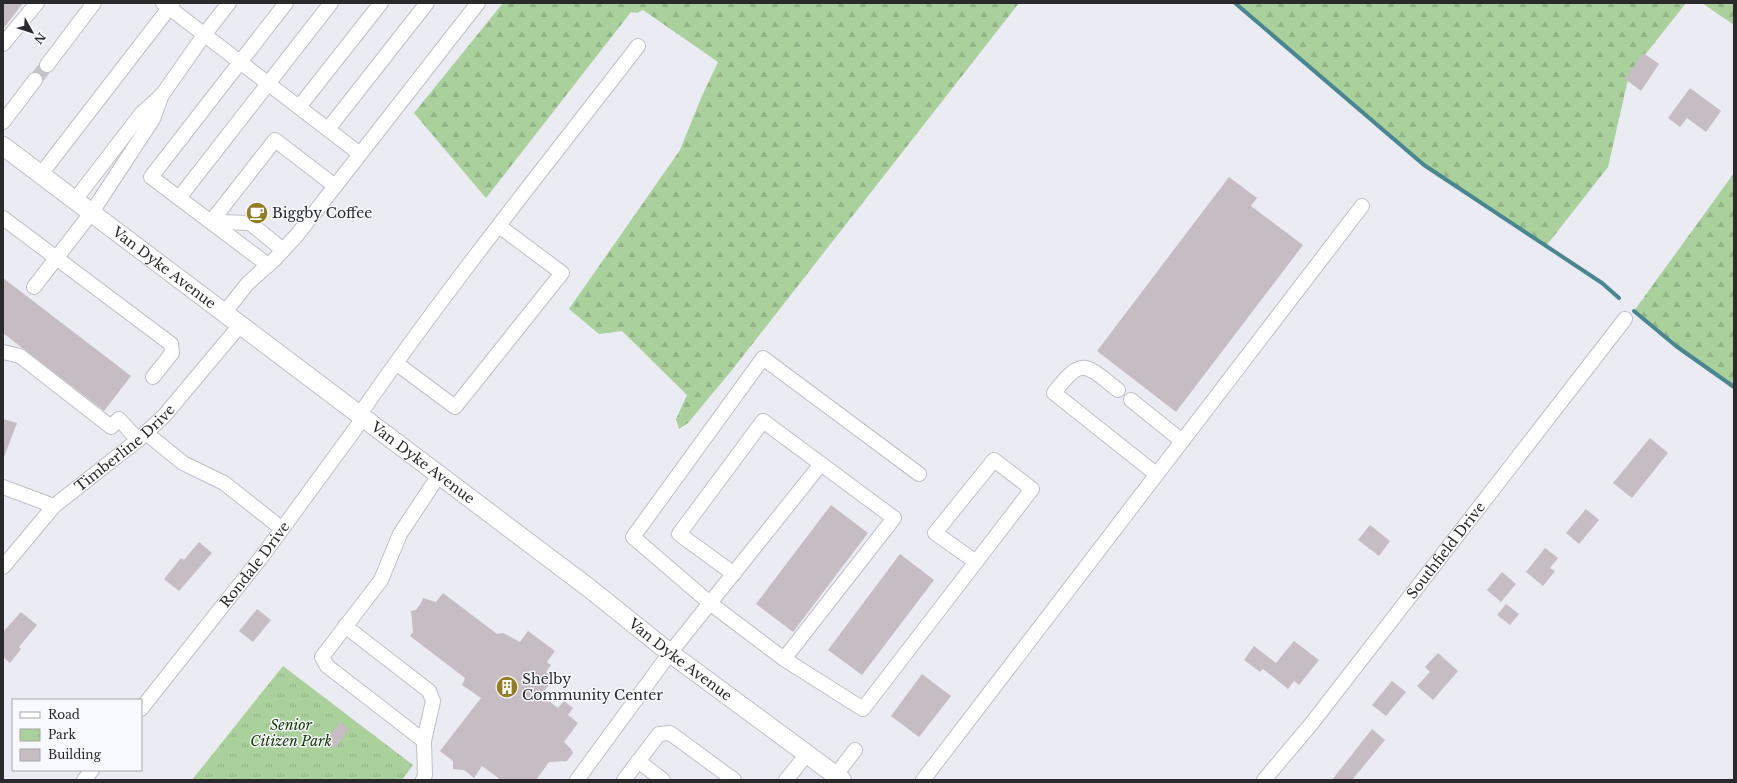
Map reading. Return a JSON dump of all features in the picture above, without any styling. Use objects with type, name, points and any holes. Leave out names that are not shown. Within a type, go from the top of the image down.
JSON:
[{"type":"main road","name":"Van Dyke Avenue","points":[[3,146],[242,324],[589,588],[670,653],[839,778]]},
{"type":"street","points":[[3,44],[37,3]]},
{"type":"street","points":[[47,65],[94,3]]},
{"type":"street","points":[[75,200],[141,114],[162,95],[204,35],[229,3]]},
{"type":"street","points":[[283,250],[250,223],[221,222],[179,198],[150,177],[286,3]]},
{"type":"street","points":[[179,198],[267,83],[331,3]]},
{"type":"street","points":[[299,107],[381,3]]},
{"type":"street","points":[[328,129],[427,3]]},
{"type":"street","points":[[225,312],[248,283],[297,235],[478,3]]},
{"type":"street","points":[[41,174],[168,5],[204,35],[360,154]]},
{"type":"street","name":"Rondale Drive","points":[[142,708],[233,594],[362,416],[396,363],[499,226],[638,46]]},
{"type":"street","points":[[3,122],[35,80]]},
{"type":"street","points":[[34,287],[92,212],[153,119],[162,95]]},
{"type":"street","points":[[214,218],[275,140],[335,186]]},
{"type":"street","points":[[922,780],[1362,206]]},
{"type":"street","points":[[3,218],[171,344],[172,353],[153,377]]},
{"type":"street","points":[[214,218],[268,265]]},
{"type":"street","points":[[396,363],[455,407],[562,273],[499,226]]},
{"type":"street","name":"Southfield Drive","points":[[1264,780],[1312,723],[1625,319]]},
{"type":"street","name":"Timberline Drive","points":[[3,567],[54,506],[142,436],[164,416],[186,392],[242,324]]},
{"type":"street","points":[[3,352],[20,356],[111,427],[119,419],[183,463],[224,483],[281,528]]},
{"type":"street","points":[[919,474],[764,358],[633,537],[711,604],[784,659],[862,709],[976,562],[1032,489],[994,460],[935,533],[976,562]]},
{"type":"street","points":[[1118,390],[1094,371],[1084,367],[1076,368],[1068,374],[1054,393],[1156,474]]},
{"type":"street","points":[[1131,400],[1182,441]]},
{"type":"street","points":[[734,574],[679,534],[763,421],[894,518],[784,659]]},
{"type":"street","points":[[583,778],[670,653],[711,604],[822,464]]},
{"type":"street","points":[[424,741],[327,666],[322,657],[381,580],[400,534],[439,475]]},
{"type":"street","points":[[3,487],[54,506]]},
{"type":"street","points":[[346,626],[429,691],[433,702],[424,741],[425,779]]},
{"type":"street","points":[[624,780],[659,734],[670,733],[734,780]]},
{"type":"street","points":[[839,778],[855,750]]},
{"type":"street","points":[[786,780],[807,754]]},
{"type":"street","points":[[638,761],[664,780]]},
{"type":"street","points":[[84,780],[91,771]]},
{"type":"green space","points":[[503,3],[1019,3],[732,370],[688,423],[679,429],[676,419],[687,395],[622,331],[599,334],[569,309],[680,150],[702,96],[718,62],[643,10],[637,13],[631,12],[486,198],[414,113]]},
{"type":"green space","points":[[1235,3],[1686,3],[1629,75],[1608,167],[1546,246],[1424,165]]},
{"type":"green space","points":[[1702,3],[1734,3],[1734,25]]},
{"type":"green space","points":[[1734,173],[1734,387],[1676,346],[1634,311]]},
{"type":"green space","name":"Senior Citizen Park","points":[[283,666],[413,765],[402,780],[192,780]]},
{"type":"building","points":[[3,3],[23,3],[3,29]]},
{"type":"building","points":[[1643,53],[1659,64],[1641,91],[1625,79]]},
{"type":"building","points":[[1690,88],[1721,111],[1706,132],[1687,118],[1680,127],[1668,118]]},
{"type":"building","points":[[1229,177],[1257,198],[1251,206],[1303,245],[1176,412],[1097,351]]},
{"type":"building","points":[[3,278],[131,376],[104,411],[3,333]]},
{"type":"building","points":[[3,419],[17,423],[4,457],[3,457]]},
{"type":"building","points":[[1650,438],[1668,453],[1632,498],[1613,483]]},
{"type":"building","points":[[831,505],[868,533],[793,632],[756,604]]},
{"type":"building","points":[[1586,509],[1599,520],[1579,544],[1566,533]]},
{"type":"building","points":[[1370,525],[1390,541],[1379,556],[1358,540]]},
{"type":"building","points":[[199,542],[212,553],[179,591],[164,579],[181,558],[184,560]]},
{"type":"building","points":[[1545,548],[1558,558],[1550,568],[1555,571],[1543,586],[1526,572]]},
{"type":"building","points":[[900,554],[934,580],[862,675],[828,650]]},
{"type":"building","points":[[1502,572],[1516,584],[1501,602],[1487,590]]},
{"type":"building","name":"Shelby Community Center","points":[[443,593],[497,634],[503,633],[520,642],[528,631],[555,651],[547,662],[551,665],[546,672],[554,678],[541,695],[558,708],[564,701],[573,708],[568,715],[578,723],[564,742],[573,753],[567,761],[549,762],[536,780],[501,780],[482,766],[474,778],[464,770],[453,769],[453,761],[440,751],[481,698],[462,685],[465,678],[410,636],[413,632],[411,611],[416,610],[423,598],[436,602]]},
{"type":"building","points":[[1506,604],[1519,614],[1510,625],[1497,615]]},
{"type":"building","points":[[257,609],[271,620],[253,642],[239,631]]},
{"type":"building","points":[[21,612],[37,625],[19,647],[21,649],[10,663],[3,657],[3,632]]},
{"type":"building","points":[[1294,641],[1319,660],[1299,685],[1294,681],[1288,689],[1263,669],[1260,672],[1244,660],[1254,646],[1276,663]]},
{"type":"building","points":[[1438,653],[1458,671],[1433,700],[1417,686],[1430,672],[1425,667]]},
{"type":"building","points":[[922,674],[951,696],[919,737],[891,716]]},
{"type":"building","points":[[1392,681],[1406,692],[1386,716],[1372,705]]},
{"type":"building","points":[[340,722],[349,730],[335,748],[325,740]]},
{"type":"building","points":[[1372,729],[1385,740],[1352,780],[1332,780]]},
{"type":"waterway","points":[[1235,3],[1424,165],[1602,283],[1619,298]]},
{"type":"waterway","points":[[1634,311],[1676,346],[1734,387]]},
{"type":"tunnel","points":[[35,80],[47,65]]},
{"type":"place","name":"Biggby Coffee","points":[[257,213]]},
{"type":"place","name":"Shelby Community Center","points":[[507,687]]}]
